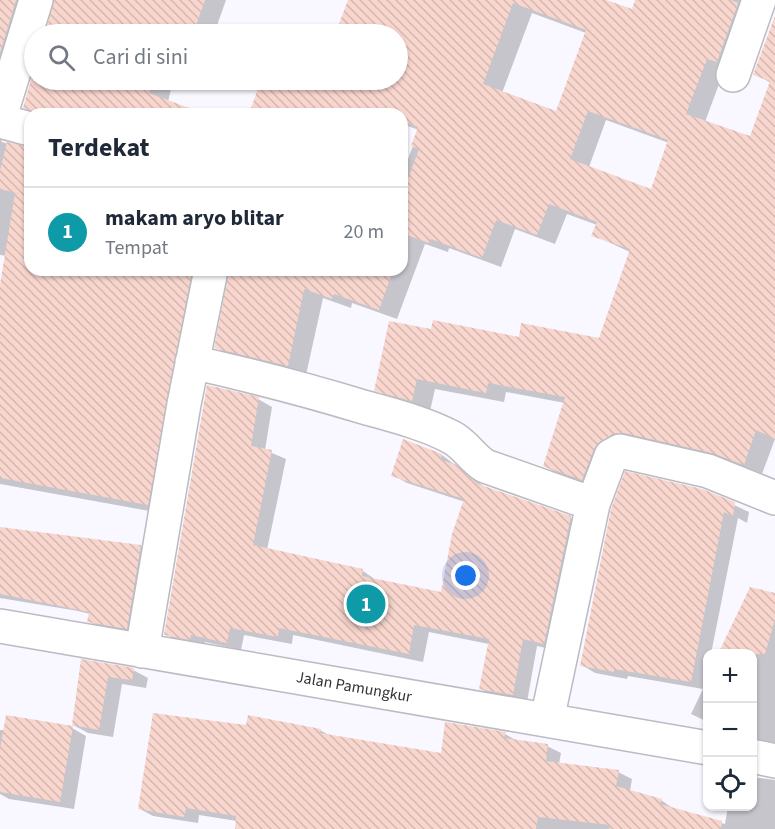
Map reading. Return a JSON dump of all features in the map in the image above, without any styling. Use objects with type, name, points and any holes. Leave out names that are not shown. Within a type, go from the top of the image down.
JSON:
[{"type":"street","points":[[30,24],[36,0]]},
{"type":"street","points":[[733,75],[759,0]]},
{"type":"street","points":[[7,125],[24,52]]},
{"type":"street","points":[[142,651],[192,362],[210,276]]},
{"type":"street","points":[[192,362],[284,383],[423,425],[453,438],[467,448],[475,460],[485,466],[593,504]]},
{"type":"street","points":[[547,720],[593,504],[611,456],[620,451],[708,471],[775,498]]},
{"type":"street","name":"Jalan Pamungkur","points":[[0,626],[703,747]]},
{"type":"street","points":[[757,757],[775,761]]},
{"type":"building","points":[[0,0],[16,0],[0,53]]},
{"type":"building","points":[[54,0],[205,0],[197,24],[48,24]]},
{"type":"building","points":[[348,0],[606,0],[632,9],[635,0],[731,0],[738,3],[717,62],[707,59],[686,114],[750,136],[770,81],[753,75],[775,16],[775,439],[756,430],[744,465],[712,453],[624,433],[612,434],[594,449],[582,480],[543,466],[565,397],[488,383],[486,393],[417,379],[412,401],[374,391],[389,321],[431,329],[433,320],[519,337],[521,323],[599,338],[630,249],[591,236],[597,222],[549,204],[537,235],[496,220],[482,258],[431,239],[429,243],[408,235],[408,179],[419,149],[411,146],[418,127],[408,123],[408,108],[251,108],[257,90],[408,90],[408,24],[339,24]],"holes":[[[513,3],[586,30],[556,111],[483,84]],[[588,111],[668,140],[651,189],[570,159]]]},
{"type":"building","points":[[28,90],[150,90],[149,93],[189,108],[24,108]]},
{"type":"building","points":[[7,142],[24,146],[24,276],[191,276],[148,505],[0,478],[0,285],[15,193],[21,194],[0,189],[0,170]]},
{"type":"building","points":[[228,276],[391,276],[379,310],[334,294],[332,299],[304,289],[288,366],[214,348]]},
{"type":"building","points":[[207,385],[259,397],[251,446],[272,450],[253,545],[363,569],[362,576],[441,592],[452,534],[464,499],[391,476],[403,439],[442,454],[440,460],[455,464],[478,484],[571,516],[544,644],[523,639],[513,695],[479,689],[489,639],[414,625],[409,654],[279,628],[278,637],[230,628],[227,643],[191,635],[190,640],[164,635]]},
{"type":"building","points":[[625,471],[702,489],[735,502],[733,516],[724,512],[691,682],[614,669],[614,672],[580,666],[611,509]]},
{"type":"building","points":[[0,527],[141,545],[127,629],[87,622],[89,612],[0,594]]},
{"type":"building","points":[[750,587],[775,593],[775,619],[765,654],[757,654],[757,649],[720,649]]},
{"type":"building","points":[[81,659],[134,668],[132,680],[108,677],[99,730],[72,725]]},
{"type":"building","points":[[153,713],[246,725],[248,715],[321,729],[320,733],[441,753],[445,722],[506,732],[504,738],[548,744],[546,761],[619,770],[616,786],[662,799],[660,804],[722,821],[721,829],[609,829],[610,825],[538,817],[536,829],[235,829],[236,816],[186,808],[184,817],[138,809]]},
{"type":"building","points":[[6,715],[73,726],[60,802],[0,792],[0,749]]},
{"type":"place","name":"makam aryo blitar","points":[[366,604]]}]
